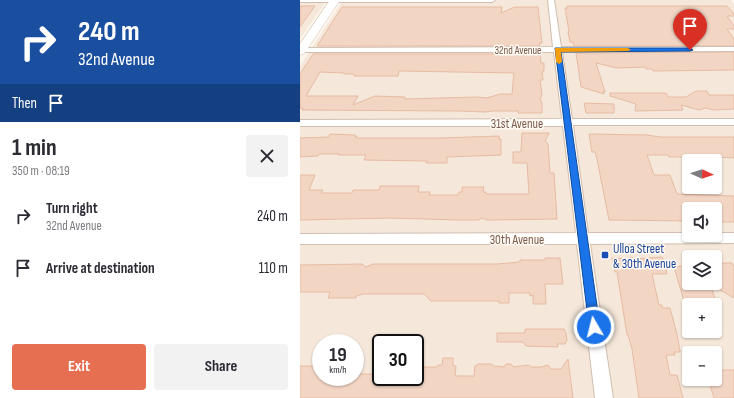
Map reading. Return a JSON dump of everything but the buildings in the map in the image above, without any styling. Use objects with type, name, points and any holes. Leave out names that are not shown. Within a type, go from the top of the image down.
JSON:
[{"type":"street","points":[[300,0],[492,0]]},
{"type":"street","points":[[301,51],[335,0]]},
{"type":"street","points":[[551,0],[604,398]]},
{"type":"street","name":"32nd Avenue","points":[[301,51],[734,49]]},
{"type":"street","name":"31st Avenue","points":[[300,123],[734,122]]},
{"type":"street","name":"30th Avenue","points":[[300,239],[734,238]]},
{"type":"shaded area","points":[[300,0],[327,0],[300,39]]},
{"type":"shaded area","points":[[343,0],[731,0],[734,4],[734,398],[300,398],[300,66]]},
{"type":"slow traffic","points":[[559,62],[558,50],[628,50]]},
{"type":"place","name":"Ulloa Street & 30th Avenue","points":[[605,255]]},
{"type":"route","points":[[594,327],[558,50],[690,50]]}]
